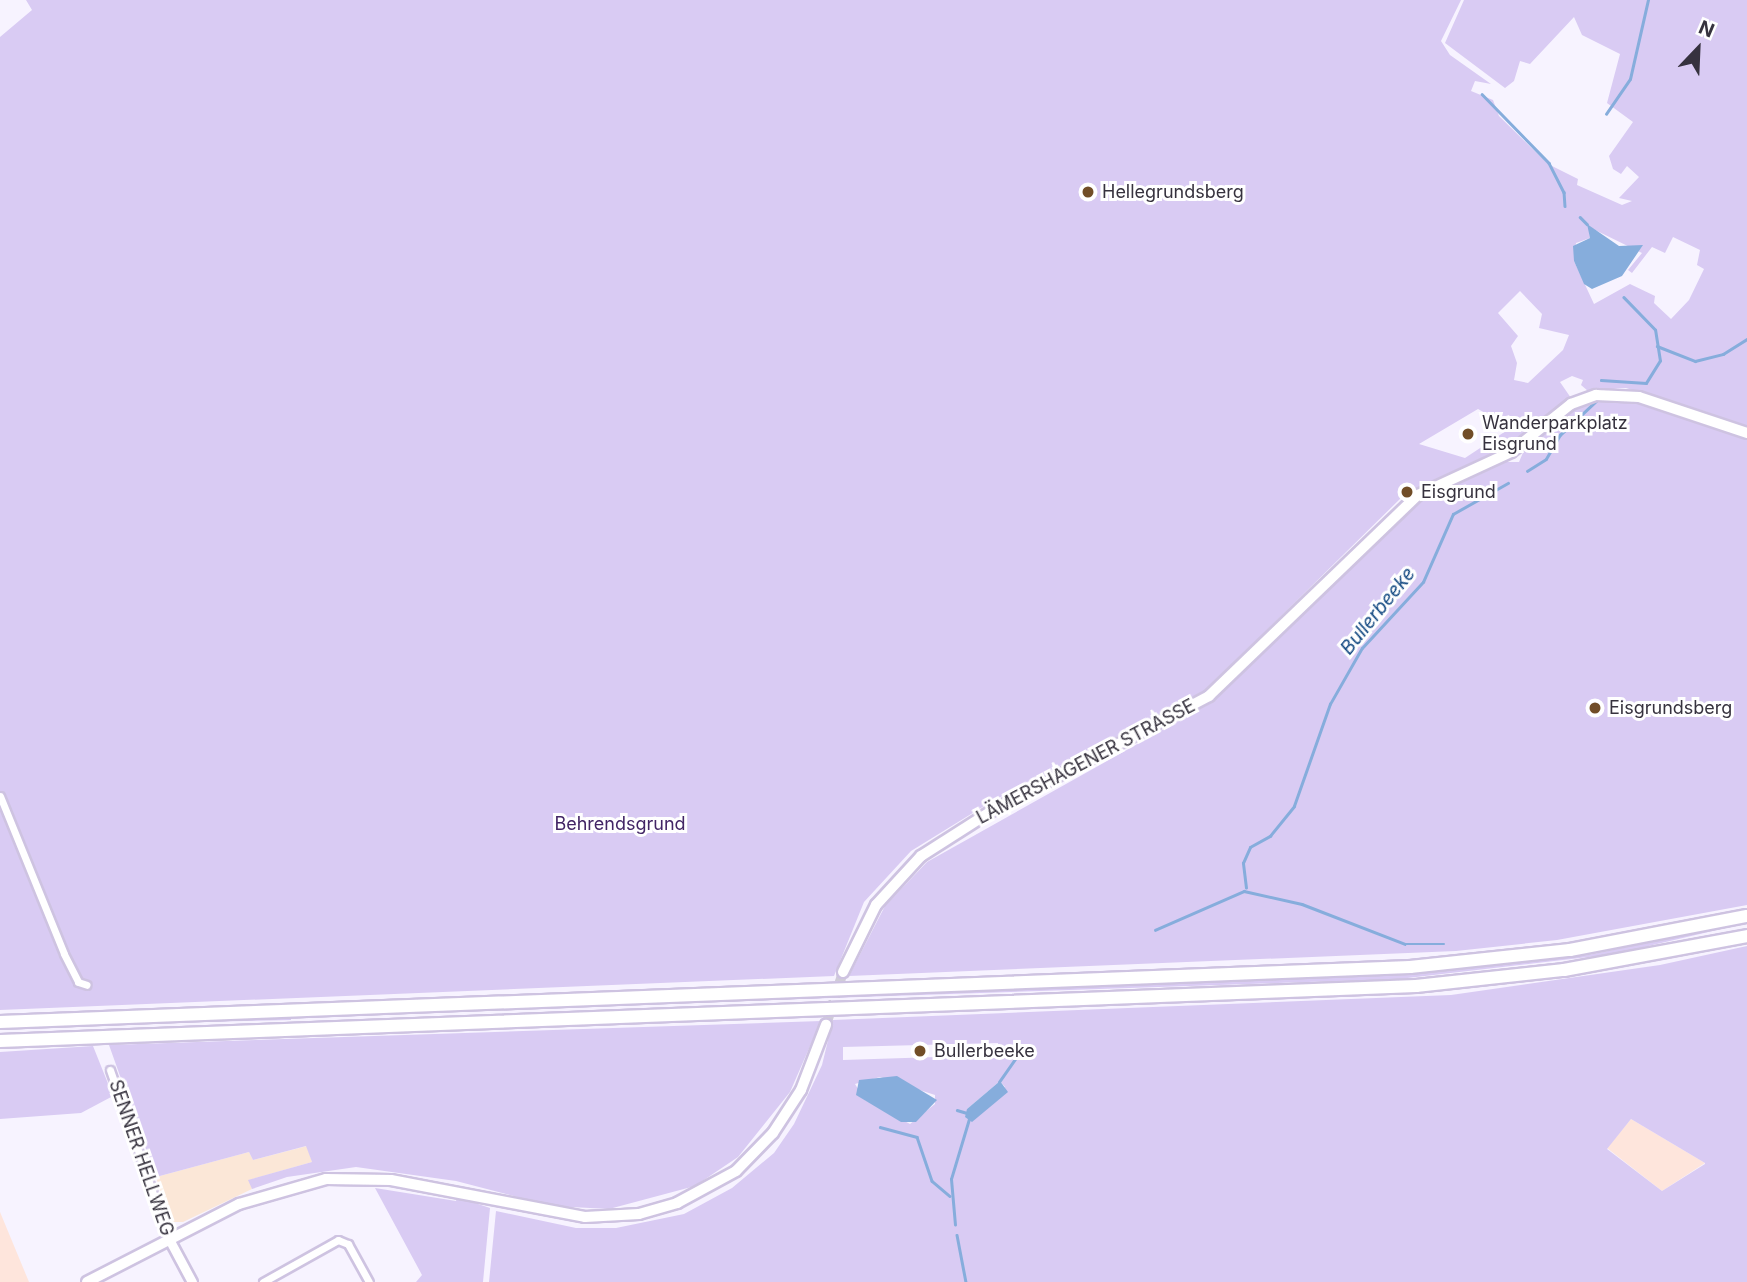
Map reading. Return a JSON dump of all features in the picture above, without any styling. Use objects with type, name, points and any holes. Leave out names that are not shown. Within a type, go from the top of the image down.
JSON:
[{"type":"highway","points":[[0,1022],[1449,964],[1608,944],[1747,916]]},
{"type":"highway","points":[[0,1041],[1451,983],[1595,965],[1747,936]]},
{"type":"main road","name":"LÄMERSHAGENER STRASSE","points":[[843,972],[876,905],[921,856],[990,812],[1209,696],[1418,495],[1511,452],[1571,404],[1596,395],[1626,394],[1747,433]]},
{"type":"main road","points":[[87,1282],[265,1193],[337,1178],[416,1184],[585,1217],[639,1214],[677,1203],[736,1171],[773,1133],[804,1083],[826,1025]]},
{"type":"street","points":[[0,796],[65,954],[78,982],[87,985]]},
{"type":"street","name":"SENNER HELLWEG","points":[[110,1070],[169,1239],[192,1282]]},
{"type":"street","points":[[262,1282],[338,1240],[348,1244],[369,1282]]},
{"type":"shaded area","points":[[1631,1119],[1705,1163],[1662,1191],[1607,1148]]},
{"type":"shaded area","points":[[307,1146],[312,1162],[249,1180],[252,1189],[183,1222],[170,1222],[156,1177],[249,1152],[253,1160]]},
{"type":"shaded area","points":[[0,1212],[29,1282],[0,1282]]},
{"type":"green space","name":"Behrendsgrund","points":[[26,0],[1461,0],[1441,41],[1450,55],[1491,84],[1475,81],[1471,91],[1493,100],[1499,116],[1548,164],[1578,179],[1577,185],[1622,205],[1632,201],[1619,198],[1639,177],[1627,166],[1621,174],[1613,169],[1609,156],[1633,122],[1607,103],[1620,54],[1582,35],[1574,17],[1530,64],[1520,61],[1514,81],[1505,88],[1445,43],[1464,0],[1747,0],[1747,427],[1626,388],[1588,391],[1581,385],[1583,380],[1572,376],[1560,382],[1571,398],[1509,445],[1404,495],[1206,690],[989,803],[911,851],[864,902],[834,976],[0,1010],[0,37],[32,10]],"holes":[[[1589,227],[1642,253],[1628,270],[1632,273],[1652,247],[1665,253],[1673,237],[1700,250],[1697,265],[1704,269],[1689,300],[1671,319],[1654,303],[1655,296],[1630,284],[1594,304],[1574,261],[1576,243],[1590,238]],[[1520,291],[1542,314],[1539,328],[1569,335],[1563,350],[1528,383],[1514,380],[1517,363],[1511,346],[1518,336],[1498,313]],[[1478,409],[1496,419],[1509,415],[1515,425],[1465,458],[1419,444]]]},
{"type":"green space","points":[[1603,398],[1639,403],[1747,440],[1747,905],[1557,940],[1456,951],[849,976],[885,906],[927,862],[1214,701],[1420,498],[1504,462],[1519,462],[1525,448],[1574,408]]},
{"type":"green space","points":[[1747,923],[1614,954],[1399,979],[444,1011],[1405,975],[1588,955]]},
{"type":"green space","points":[[1747,946],[1747,1282],[489,1282],[496,1211],[576,1228],[616,1228],[684,1214],[732,1188],[774,1153],[794,1124],[822,1065],[833,1020],[1451,995],[1660,965]],"holes":[[[998,1043],[998,1055],[843,1060],[843,1047]],[[880,1077],[935,1095],[935,1104],[910,1124],[865,1100],[855,1084]],[[1000,1081],[1005,1087],[976,1118],[967,1109]],[[1631,1119],[1705,1164],[1662,1191],[1607,1149]]]},
{"type":"green space","points":[[291,1016],[291,1020],[103,1024]]},
{"type":"green space","points":[[821,1021],[790,1092],[738,1157],[695,1186],[609,1209],[552,1206],[456,1181],[356,1167],[287,1177],[252,1189],[248,1180],[312,1162],[306,1146],[253,1160],[249,1152],[156,1177],[109,1045]]},
{"type":"green space","points":[[93,1046],[113,1096],[81,1113],[0,1119],[0,1052]]},
{"type":"green space","points":[[375,1188],[456,1201],[457,1197],[490,1208],[483,1282],[416,1282],[422,1275]]},
{"type":"water","points":[[1587,224],[1619,246],[1643,245],[1622,276],[1592,289],[1584,284],[1574,261],[1573,246],[1590,238]]},
{"type":"water","points":[[897,1076],[937,1100],[916,1122],[901,1122],[856,1095],[859,1080]]},
{"type":"water","points":[[1000,1081],[1008,1092],[972,1122],[965,1117],[967,1109]]},
{"type":"waterway","name":"Bullerbeeke","points":[[1606,114],[1630,79],[1648,0]]},
{"type":"waterway","name":"Bullerbeeke","points":[[1482,94],[1549,163],[1564,192],[1565,206]]},
{"type":"waterway","name":"Bullerbeeke","points":[[1580,217],[1587,224]]},
{"type":"waterway","name":"Bullerbeeke","points":[[1601,380],[1646,383],[1660,361],[1655,330],[1624,298]]},
{"type":"waterway","name":"Bullerbeeke","points":[[1657,346],[1695,361],[1723,354],[1747,339]]},
{"type":"waterway","name":"Bullerbeeke","points":[[1527,471],[1546,459],[1560,435],[1597,400]]},
{"type":"waterway","name":"Bullerbeeke","points":[[1246,888],[1243,863],[1250,847],[1270,836],[1294,806],[1330,704],[1362,648],[1423,582],[1453,514],[1508,483]]},
{"type":"waterway","points":[[1155,930],[1244,891],[1302,904],[1405,944],[1444,944]]},
{"type":"waterway","name":"Bullerbeeke","points":[[999,1082],[1019,1053]]},
{"type":"waterway","points":[[957,1110],[967,1113]]},
{"type":"waterway","name":"Bullerbeeke","points":[[955,1225],[951,1179],[969,1119]]},
{"type":"waterway","points":[[880,1127],[917,1137],[932,1181],[950,1196]]},
{"type":"waterway","name":"Bullerbeeke","points":[[957,1235],[966,1282]]},
{"type":"tunnel","points":[[826,1025],[843,972]]},
{"type":"place","name":"Hellegrundsberg","points":[[1088,192]]},
{"type":"place","name":"Wanderparkplatz Eisgrund","points":[[1468,434]]},
{"type":"place","name":"Eisgrund","points":[[1407,492]]},
{"type":"place","name":"Eisgrundsberg","points":[[1595,708]]},
{"type":"place","name":"Bullerbeeke","points":[[920,1051]]}]
